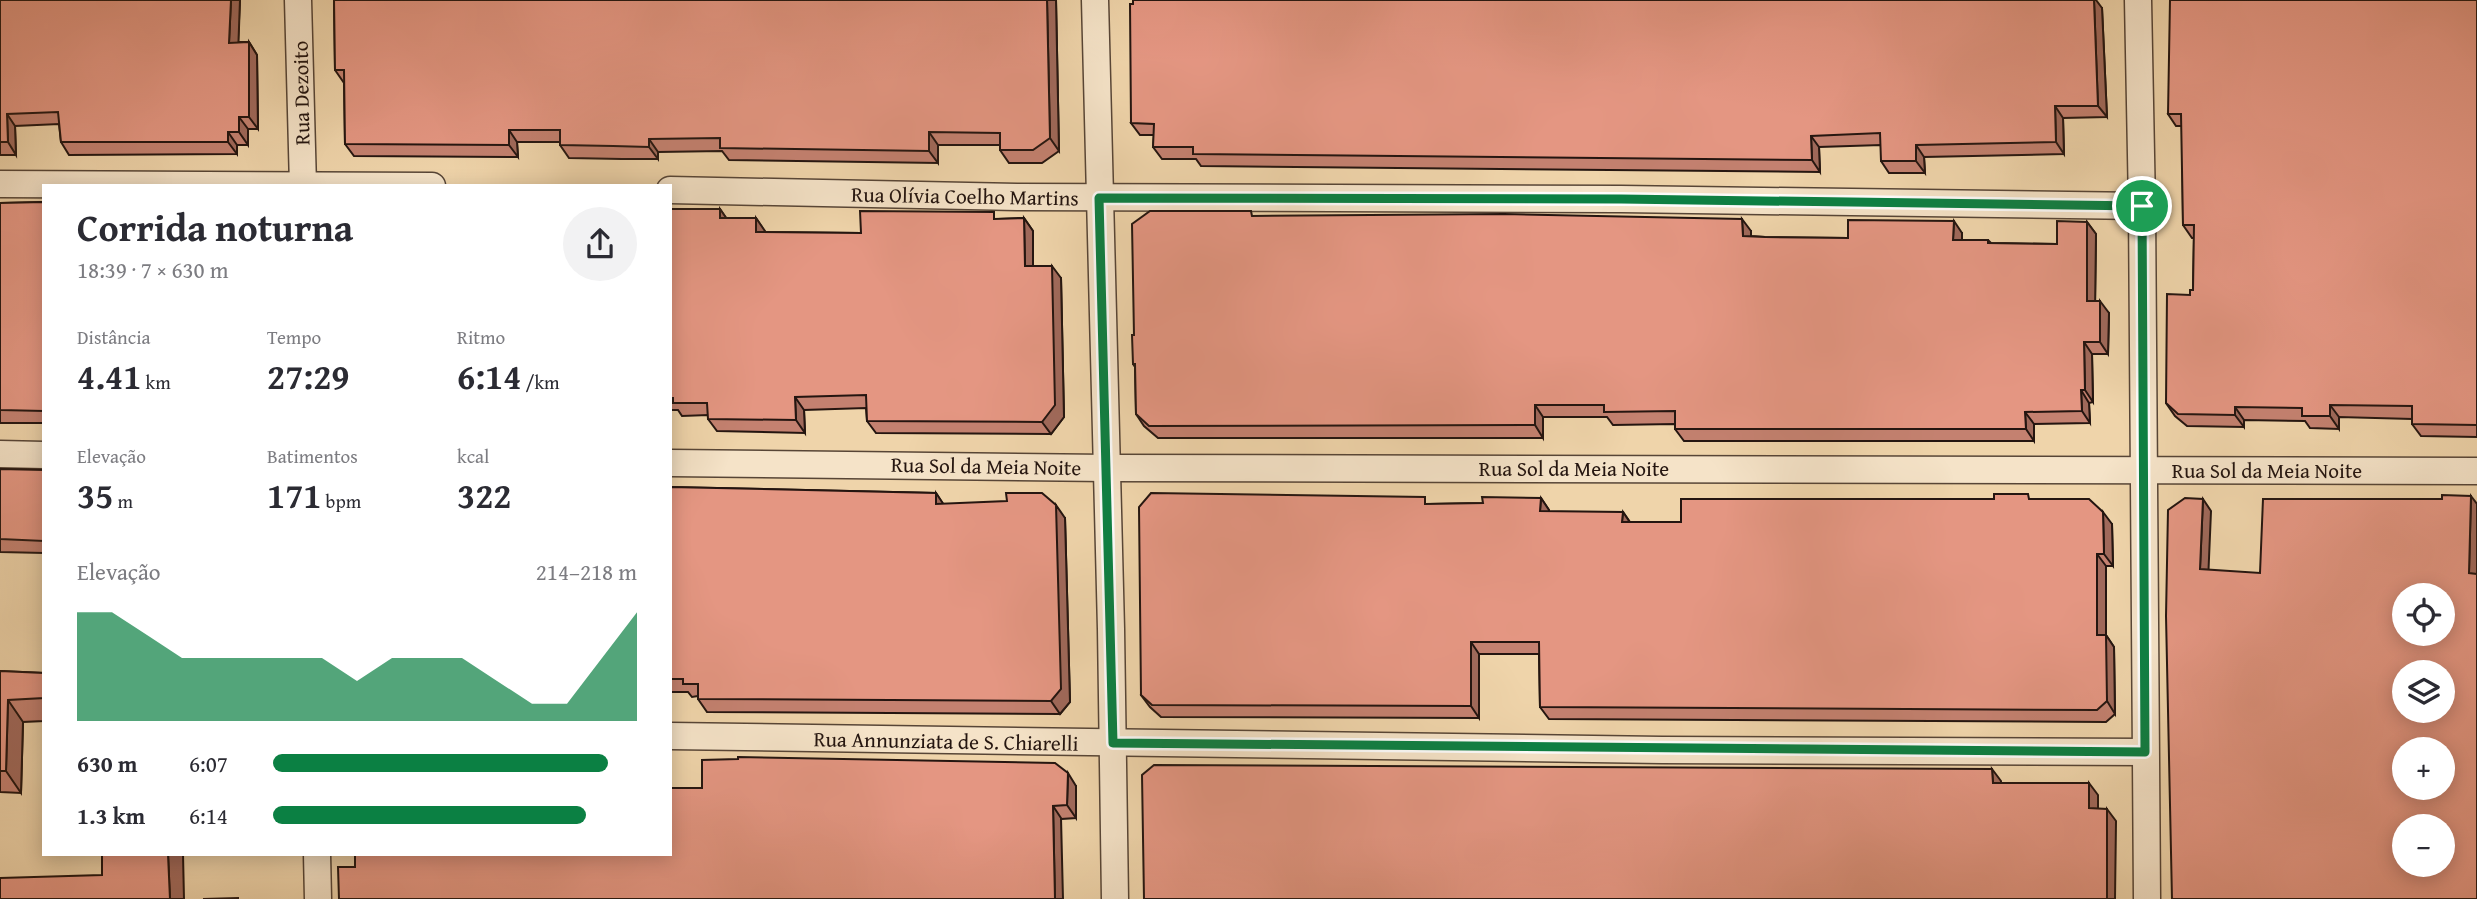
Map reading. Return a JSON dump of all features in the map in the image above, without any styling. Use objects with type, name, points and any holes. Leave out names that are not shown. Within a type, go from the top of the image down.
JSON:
[{"type":"street","name":"Rua Dezoito","points":[[298,0],[303,184]]},
{"type":"street","points":[[1095,0],[1115,899]]},
{"type":"street","points":[[2138,0],[2147,899]]},
{"type":"street","points":[[0,184],[42,184]]},
{"type":"street","name":"Rua Olívia Coelho Martins","points":[[672,190],[1099,198],[1621,199],[2142,206]]},
{"type":"street","points":[[0,454],[42,455]]},
{"type":"street","name":"Rua Sol da Meia Noite","points":[[672,463],[1107,468],[2477,471]]},
{"type":"street","name":"Rua Annunziata de S. Chiarelli","points":[[672,736],[1113,743],[2145,752]]},
{"type":"street","points":[[317,856],[318,899]]},
{"type":"building","points":[[0,0],[231,0],[229,43],[249,42],[249,117],[239,117],[239,132],[228,132],[228,142],[61,142],[58,112],[7,114],[8,142],[0,142]]},
{"type":"building","points":[[334,0],[1047,0],[1050,138],[1033,150],[1000,150],[1000,133],[929,132],[929,151],[720,148],[720,138],[649,139],[649,147],[560,145],[560,130],[509,130],[509,145],[345,144],[344,70],[335,70]]},
{"type":"building","points":[[1133,0],[2094,0],[2098,106],[2055,106],[2056,142],[1916,145],[1916,161],[1881,161],[1880,133],[1811,136],[1812,160],[1193,154],[1193,147],[1153,147],[1154,124],[1131,123],[1130,4],[1133,4]]},
{"type":"building","points":[[2170,0],[2477,0],[2477,425],[2412,424],[2412,406],[2330,405],[2330,416],[2302,416],[2302,408],[2235,407],[2235,415],[2178,414],[2166,403],[2167,294],[2190,295],[2190,290],[2193,290],[2194,225],[2183,225],[2181,114],[2168,114]]},
{"type":"building","points":[[42,202],[42,411],[0,410],[0,203]]},
{"type":"building","points":[[672,209],[720,209],[720,218],[756,218],[756,232],[861,233],[860,211],[994,212],[994,219],[1024,218],[1025,266],[1052,266],[1055,405],[1042,422],[867,421],[866,395],[795,397],[796,420],[708,419],[707,403],[673,403]]},
{"type":"building","points":[[1150,211],[1251,211],[1252,216],[1504,214],[1742,219],[1743,236],[1765,237],[1848,238],[1848,220],[1954,221],[1953,240],[2057,244],[2057,221],[2087,222],[2087,301],[2100,301],[2100,342],[2084,342],[2085,390],[2081,390],[2082,411],[2025,412],[2026,429],[1675,429],[1675,411],[1604,412],[1604,405],[1535,405],[1535,425],[1149,426],[1136,414],[1132,335],[1132,224]]},
{"type":"building","points":[[0,469],[42,470],[42,541],[0,539]]},
{"type":"building","points":[[672,487],[936,493],[936,504],[1007,501],[1006,493],[1042,493],[1056,505],[1061,689],[1051,701],[698,699],[698,684],[683,684],[683,679],[672,679]]},
{"type":"building","points":[[1151,493],[1425,497],[1425,504],[1483,503],[1482,497],[1541,498],[1540,511],[1623,512],[1622,522],[1681,522],[1681,499],[1994,499],[1994,494],[2028,494],[2029,499],[2089,499],[2103,512],[2104,554],[2097,554],[2097,635],[2106,635],[2107,701],[2097,710],[1540,707],[1539,642],[1471,642],[1471,706],[1152,705],[1141,695],[1139,507]]},
{"type":"building","points":[[2442,495],[2471,496],[2469,573],[2477,574],[2477,899],[2172,899],[2166,616],[2168,510],[2185,498],[2203,499],[2200,569],[2260,573],[2263,499],[2442,499]]},
{"type":"building","points":[[0,671],[42,673],[42,698],[8,700],[6,771],[0,771]]},
{"type":"building","points":[[702,760],[1055,763],[1068,773],[1067,805],[1053,806],[1055,899],[339,899],[338,867],[355,867],[355,856],[672,856],[672,788],[702,788]]},
{"type":"building","points":[[1154,765],[1992,769],[1993,783],[2089,783],[2089,808],[2107,809],[2107,899],[1144,899],[1142,775]]},
{"type":"building","points":[[102,856],[168,856],[170,899],[0,899],[0,878],[102,875]]},
{"type":"route","points":[[1099,198],[1621,199],[2142,206],[2145,752],[1662,750],[1113,743],[1099,198]]}]
